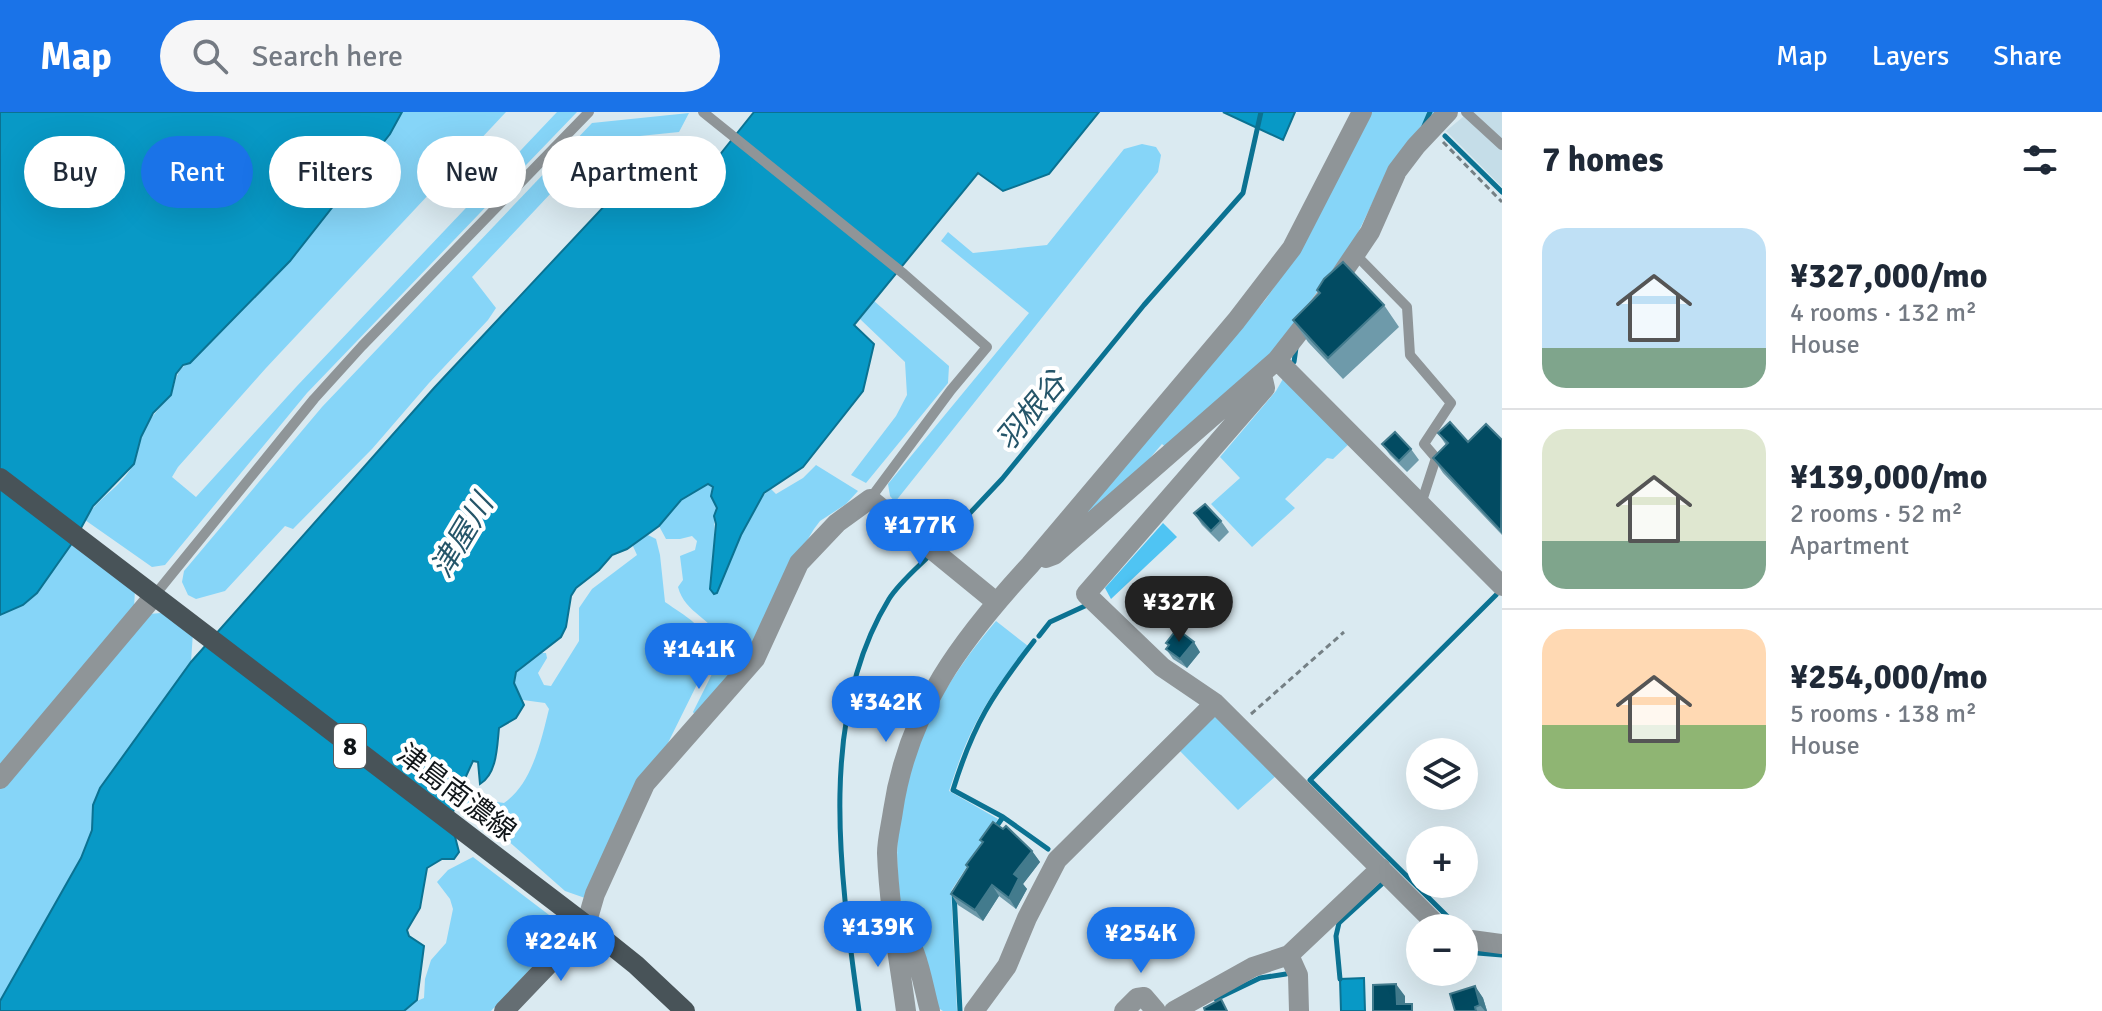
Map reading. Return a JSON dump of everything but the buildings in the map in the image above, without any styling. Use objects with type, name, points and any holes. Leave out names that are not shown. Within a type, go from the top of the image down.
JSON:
[{"type":"main road","name":"津島南濃線","points":[[0,478],[586,925],[636,965],[685,1011]]},
{"type":"street","points":[[906,1011],[887,850],[898,772],[931,693],[989,596],[1030,565],[1236,321],[1292,248],[1362,112]]},
{"type":"street","points":[[1030,565],[1054,555],[1277,360],[1324,300],[1370,232],[1397,171],[1448,112]]},
{"type":"street","points":[[1277,360],[1499,577]]},
{"type":"street","points":[[1262,375],[1265,388],[1086,594],[1162,667],[1215,703],[1426,914]]},
{"type":"street","points":[[504,1011],[586,925],[595,894],[645,784],[755,659],[799,563],[837,523],[878,504],[989,596]]},
{"type":"street","points":[[0,779],[154,596]]},
{"type":"street","points":[[974,1011],[1007,966],[1057,860],[1215,703]]},
{"type":"street","points":[[1174,1011],[1253,967],[1289,955],[1381,868]]},
{"type":"street","points":[[893,921],[903,930],[913,949],[930,1011]]},
{"type":"street","points":[[1478,941],[1502,944]]},
{"type":"street","points":[[1289,955],[1298,975],[1299,1011]]},
{"type":"street","points":[[1124,1011],[1137,998],[1144,997],[1156,1011]]},
{"type":"lane","points":[[154,596],[314,399],[589,112]]},
{"type":"lane","points":[[703,112],[904,274],[987,347],[951,390],[878,504]]},
{"type":"lane","points":[[1466,112],[1502,145]]},
{"type":"lane","points":[[1355,254],[1407,307],[1410,355],[1451,403],[1424,444],[1436,458],[1421,504]]},
{"type":"path","points":[[1432,130],[1502,202]]},
{"type":"path","points":[[1238,726],[1344,632]]},
{"type":"shaded area","points":[[402,112],[506,112],[484,136],[417,136],[417,207],[178,467],[172,477],[196,497],[466,208],[485,208],[307,393],[165,565],[152,567],[85,520],[129,471],[142,433],[168,398],[181,369],[290,261],[332,208],[401,208],[401,136],[388,136]]},
{"type":"shaded area","points":[[557,112],[577,112],[554,136],[542,136],[542,148],[526,165],[526,145]]},
{"type":"shaded area","points":[[1368,112],[1441,112],[1391,164],[1355,239],[1271,356],[1169,450],[1162,444],[1132,479],[1060,544],[1266,299],[1299,251]]},
{"type":"shaded area","points":[[1469,112],[1502,112],[1502,187],[1446,131]]},
{"type":"shaded area","points":[[689,113],[679,132],[640,136],[580,136],[592,123]]},
{"type":"shaded area","points":[[1142,144],[1156,147],[1161,155],[1158,172],[895,502],[890,496],[888,484],[1029,313],[941,241],[948,232],[973,253],[1047,245],[1124,149]]},
{"type":"shaded area","points":[[542,176],[542,203],[472,277],[496,308],[488,320],[372,449],[293,529],[285,526],[225,591],[196,599],[188,595],[182,582],[184,571],[322,407],[511,208],[526,208],[526,192]]},
{"type":"shaded area","points":[[874,301],[949,366],[948,383],[866,483],[851,475],[896,416],[907,395],[905,362],[860,319]]},
{"type":"shaded area","points":[[1284,377],[1352,441],[1333,459],[1327,458],[1285,499],[1295,508],[1252,547],[1211,504],[1240,478],[1220,457],[1276,391]]},
{"type":"shaded area","points":[[816,465],[858,491],[814,529],[794,562],[747,657],[696,717],[693,712],[726,646],[714,628],[686,604],[678,587],[683,580],[680,556],[695,550],[697,541],[692,536],[666,539],[659,526],[681,500],[708,484],[713,487],[712,499],[717,508],[714,516],[717,592],[747,521],[763,496],[771,489],[776,494],[803,478]]},
{"type":"shaded area","points":[[1163,523],[1177,537],[1111,599],[1105,588]]},
{"type":"shaded area","points":[[648,535],[656,539],[665,602],[700,629],[713,652],[585,898],[565,891],[457,796],[504,803],[522,785],[534,761],[549,709],[545,703],[523,700],[514,683],[516,672],[540,653],[546,653],[547,658],[538,673],[544,685],[551,686],[579,641],[579,608],[592,589],[637,555],[632,544]]},
{"type":"shaded area","points":[[75,539],[135,589],[134,609],[0,769],[0,615],[23,605]]},
{"type":"shaded area","points":[[161,613],[193,632],[191,662],[100,788],[93,805],[92,830],[81,858],[0,1001],[0,789],[46,730],[149,614]]},
{"type":"shaded area","points":[[996,621],[1028,646],[981,714],[949,791],[998,819],[951,891],[957,1011],[943,1011],[932,1004],[918,947],[902,910],[897,865],[899,826],[905,788],[930,718],[971,652]]},
{"type":"shaded area","points":[[1217,712],[1277,775],[1238,810],[1177,748]]},
{"type":"shaded area","points":[[473,857],[557,921],[560,937],[491,1011],[404,1011],[410,1004],[424,998],[425,979],[431,960],[446,943],[453,909],[450,899],[437,882],[448,870]]},
{"type":"water","points":[[0,112],[402,112],[388,136],[269,136],[269,208],[332,208],[290,261],[190,363],[183,365],[176,374],[171,395],[153,413],[141,437],[134,464],[93,506],[75,539],[37,593],[23,605],[0,615]]},
{"type":"water","name":"津屋川","points":[[754,112],[1099,112],[1049,174],[1003,191],[978,173],[854,325],[874,344],[863,391],[803,467],[764,493],[741,535],[717,593],[710,589],[717,508],[711,496],[713,487],[708,484],[681,500],[659,526],[627,549],[612,555],[576,588],[571,596],[566,627],[561,637],[516,672],[514,683],[524,705],[516,718],[499,728],[490,774],[480,784],[478,762],[473,761],[457,796],[451,821],[459,852],[454,859],[442,859],[427,868],[420,908],[407,930],[409,936],[424,946],[417,1000],[404,1011],[0,1011],[0,1001],[81,858],[92,830],[93,805],[100,788],[191,662],[434,388],[602,208],[726,208],[726,147]]},
{"type":"water","points":[[1223,112],[1295,112],[1283,140]]},
{"type":"water","points":[[1364,978],[1365,1011],[1341,1011],[1340,979]]},
{"type":"waterway","name":"羽根谷","points":[[938,547],[1002,479],[1144,305],[1243,193],[1261,112]]},
{"type":"waterway","points":[[1424,126],[1430,112]]},
{"type":"waterway","points":[[1445,136],[1502,192]]},
{"type":"waterway","points":[[1294,362],[1296,348]]},
{"type":"waterway","name":"羽根谷","points":[[859,1011],[841,854],[843,747],[851,695],[866,645],[889,599],[931,554]]},
{"type":"waterway","points":[[1445,914],[1310,780],[1496,595]]},
{"type":"waterway","points":[[1039,636],[1050,622],[1087,605]]},
{"type":"waterway","points":[[994,830],[1003,817],[953,790],[985,711],[1034,641]]},
{"type":"waterway","points":[[1003,817],[1048,849]]},
{"type":"waterway","points":[[1340,979],[1336,936],[1339,923],[1383,883]]},
{"type":"waterway","points":[[954,892],[960,1011]]},
{"type":"waterway","points":[[1478,953],[1502,955]]},
{"type":"waterway","points":[[1216,999],[1260,978],[1286,974]]}]
